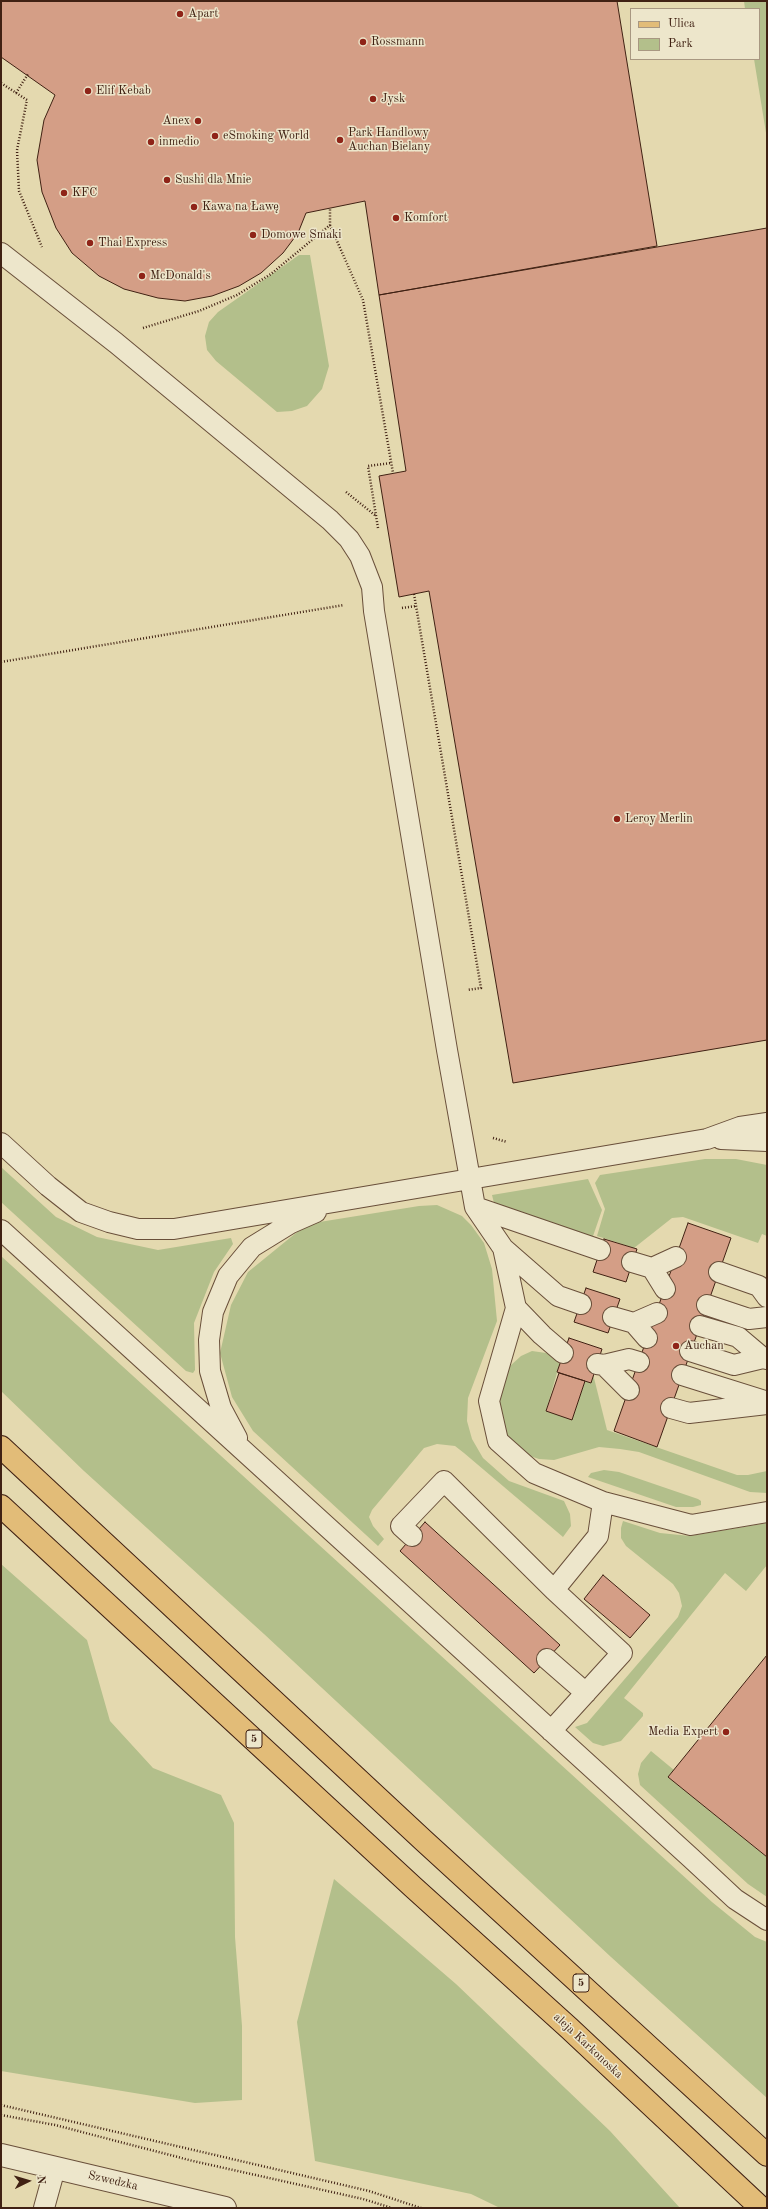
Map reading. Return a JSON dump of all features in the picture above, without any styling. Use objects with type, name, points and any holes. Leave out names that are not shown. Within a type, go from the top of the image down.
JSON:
[{"type":"main road","name":"5","points":[[1,1447],[423,1840],[767,2155]]},
{"type":"main road","name":"aleja Karkonoska","points":[[1,1506],[413,1887],[569,2028],[761,2208]]},
{"type":"street","name":"Szwedzka","points":[[1,2155],[225,2208]]},
{"type":"lane","points":[[1,253],[116,343],[330,520],[349,539],[360,556],[372,587],[447,1050],[475,1207],[503,1248],[558,1296],[581,1304]]},
{"type":"lane","points":[[1,1143],[48,1186],[80,1212],[138,1229],[174,1229],[707,1139],[740,1127],[767,1122]]},
{"type":"lane","points":[[707,1139],[767,1141]]},
{"type":"lane","points":[[246,1453],[221,1408],[210,1371],[209,1340],[214,1312],[228,1276],[252,1247],[290,1224],[346,1199]]},
{"type":"lane","points":[[475,1207],[600,1250]]},
{"type":"lane","points":[[1,1230],[735,1898],[767,1920]]},
{"type":"lane","points":[[503,1248],[516,1308],[489,1401],[498,1441],[534,1473],[603,1502],[691,1524],[767,1512]]},
{"type":"lane","points":[[632,1262],[652,1268],[676,1257]]},
{"type":"lane","points":[[652,1268],[665,1289]]},
{"type":"lane","points":[[719,1272],[759,1286],[767,1297]]},
{"type":"lane","points":[[707,1305],[749,1319],[767,1316]]},
{"type":"lane","points":[[516,1308],[542,1335],[563,1353]]},
{"type":"lane","points":[[634,1323],[657,1313]]},
{"type":"lane","points":[[613,1317],[634,1323],[647,1338]]},
{"type":"lane","points":[[700,1326],[738,1337],[765,1358]]},
{"type":"lane","points":[[690,1351],[734,1365],[765,1358]]},
{"type":"lane","points":[[629,1390],[600,1364],[629,1359],[639,1362]]},
{"type":"lane","points":[[682,1376],[767,1403]]},
{"type":"lane","points":[[671,1408],[689,1413],[767,1403]]},
{"type":"lane","points":[[406,1531],[444,1481],[554,1590],[622,1652],[551,1731]]},
{"type":"lane","points":[[554,1590],[598,1536],[603,1502]]},
{"type":"lane","points":[[547,1659],[586,1693]]},
{"type":"lane","points":[[44,2208],[55,2168]]},
{"type":"path","points":[[16,93],[28,74]]},
{"type":"path","points":[[1,83],[27,100],[17,150],[19,191],[46,254]]},
{"type":"path","points":[[330,208],[330,225],[363,300],[393,473]]},
{"type":"path","points":[[139,329],[199,311],[237,295],[271,274],[330,225]]},
{"type":"path","points":[[414,594],[481,988]]},
{"type":"path","points":[[1,662],[373,600]]},
{"type":"path","points":[[1,2105],[369,2191],[421,2208]]},
{"type":"path","points":[[1,2115],[55,2125],[193,2161],[363,2199],[392,2208]]},
{"type":"green space","points":[[744,1],[767,1],[767,139],[754,60],[760,60],[760,8],[745,8]]},
{"type":"green space","points":[[299,255],[310,255],[329,366],[322,389],[307,406],[292,411],[277,412],[216,361],[207,350],[205,336],[209,322],[218,312]]},
{"type":"green space","points":[[705,1159],[736,1159],[767,1165],[767,1236],[762,1234],[758,1243],[683,1217],[672,1218],[634,1248],[597,1236],[605,1209],[595,1183],[600,1175]]},
{"type":"green space","points":[[1,1167],[56,1217],[97,1237],[158,1250],[231,1238],[233,1244],[214,1272],[194,1323],[195,1370],[193,1373],[186,1371],[1,1202]]},
{"type":"green space","points":[[588,1179],[602,1210],[592,1239],[494,1203],[492,1195]]},
{"type":"green space","points":[[437,1205],[462,1216],[471,1225],[484,1243],[492,1269],[497,1321],[468,1398],[467,1421],[472,1439],[483,1458],[509,1481],[564,1501],[570,1514],[571,1526],[563,1537],[455,1446],[437,1444],[424,1448],[372,1510],[369,1517],[373,1526],[384,1539],[378,1546],[253,1431],[232,1397],[220,1353],[231,1305],[248,1272],[307,1224],[419,1206]]},
{"type":"green space","points":[[1,1256],[712,1902],[755,1937],[767,1942],[767,2098],[611,1957],[264,1634],[84,1471],[1,1391]]},
{"type":"green space","points":[[532,1351],[546,1353],[561,1359],[546,1411],[572,1419],[585,1381],[591,1383],[593,1374],[607,1430],[737,1475],[748,1475],[767,1471],[767,1493],[750,1492],[639,1452],[599,1447],[554,1460],[539,1459],[524,1454],[511,1446],[496,1410],[510,1366],[521,1356]]},
{"type":"green space","points":[[604,1470],[619,1472],[698,1499],[701,1501],[701,1505],[693,1507],[676,1507],[588,1477],[591,1473]]},
{"type":"green space","points":[[623,1521],[660,1533],[690,1536],[767,1523],[767,1565],[746,1591],[725,1573],[624,1698],[643,1713],[643,1716],[621,1741],[603,1746],[593,1743],[575,1727],[587,1723],[678,1617],[682,1606],[679,1593],[673,1584],[626,1546],[621,1538]]},
{"type":"green space","points":[[1,1564],[87,1640],[110,1721],[153,1768],[221,1795],[234,1823],[235,1937],[242,2026],[242,2100],[195,2103],[1,2071]]},
{"type":"green space","points":[[651,1751],[674,1770],[668,1777],[767,1857],[767,1897],[748,1884],[640,1785],[638,1774],[641,1763]]},
{"type":"green space","points":[[334,1879],[456,1984],[610,2131],[680,2208],[500,2208],[471,2194],[315,2161],[297,2022]]},
{"type":"building","name":"Park Handlowy Auchan Bielany","points":[[1,1],[617,1],[657,246],[379,295],[365,201],[306,213],[298,233],[283,253],[261,273],[239,286],[212,296],[185,301],[158,298],[124,289],[99,276],[72,253],[56,228],[42,192],[37,160],[44,120],[55,95],[1,57]]},
{"type":"building","name":"Leroy Merlin","points":[[767,228],[767,1040],[513,1083],[429,591],[399,597],[379,476],[406,471],[379,295]]},
{"type":"building","points":[[688,1223],[731,1238],[657,1447],[614,1431]]},
{"type":"building","points":[[604,1239],[637,1249],[626,1282],[593,1272]]},
{"type":"building","points":[[586,1288],[620,1299],[608,1333],[574,1322]]},
{"type":"building","points":[[569,1338],[602,1349],[591,1383],[557,1372]]},
{"type":"building","points":[[559,1373],[585,1381],[572,1420],[546,1411]]},
{"type":"building","points":[[425,1522],[560,1645],[534,1673],[400,1551]]},
{"type":"building","points":[[603,1575],[650,1615],[630,1638],[584,1599]]},
{"type":"building","points":[[767,1655],[767,1857],[668,1777]]},
{"type":"place","name":"Apart","points":[[180,14]]},
{"type":"place","name":"Rossmann","points":[[363,42]]},
{"type":"place","name":"Elif Kebab","points":[[88,91]]},
{"type":"place","name":"Jysk","points":[[373,99]]},
{"type":"place","name":"Anex","points":[[198,121]]},
{"type":"place","name":"eSmoking World","points":[[215,136]]},
{"type":"place","name":"Park Handlowy Auchan Bielany","points":[[340,140]]},
{"type":"place","name":"inmedio","points":[[151,142]]},
{"type":"place","name":"Sushi dla Mnie","points":[[167,180]]},
{"type":"place","name":"KFC","points":[[64,193]]},
{"type":"place","name":"Kawa na Ławę","points":[[194,207]]},
{"type":"place","name":"Komfort","points":[[396,218]]},
{"type":"place","name":"Domowe Smaki","points":[[253,235]]},
{"type":"place","name":"Thai Express","points":[[90,243]]},
{"type":"place","name":"McDonald's","points":[[142,276]]},
{"type":"place","name":"Leroy Merlin","points":[[617,819]]},
{"type":"place","name":"Auchan","points":[[676,1346]]},
{"type":"place","name":"Media Expert","points":[[726,1732]]}]
